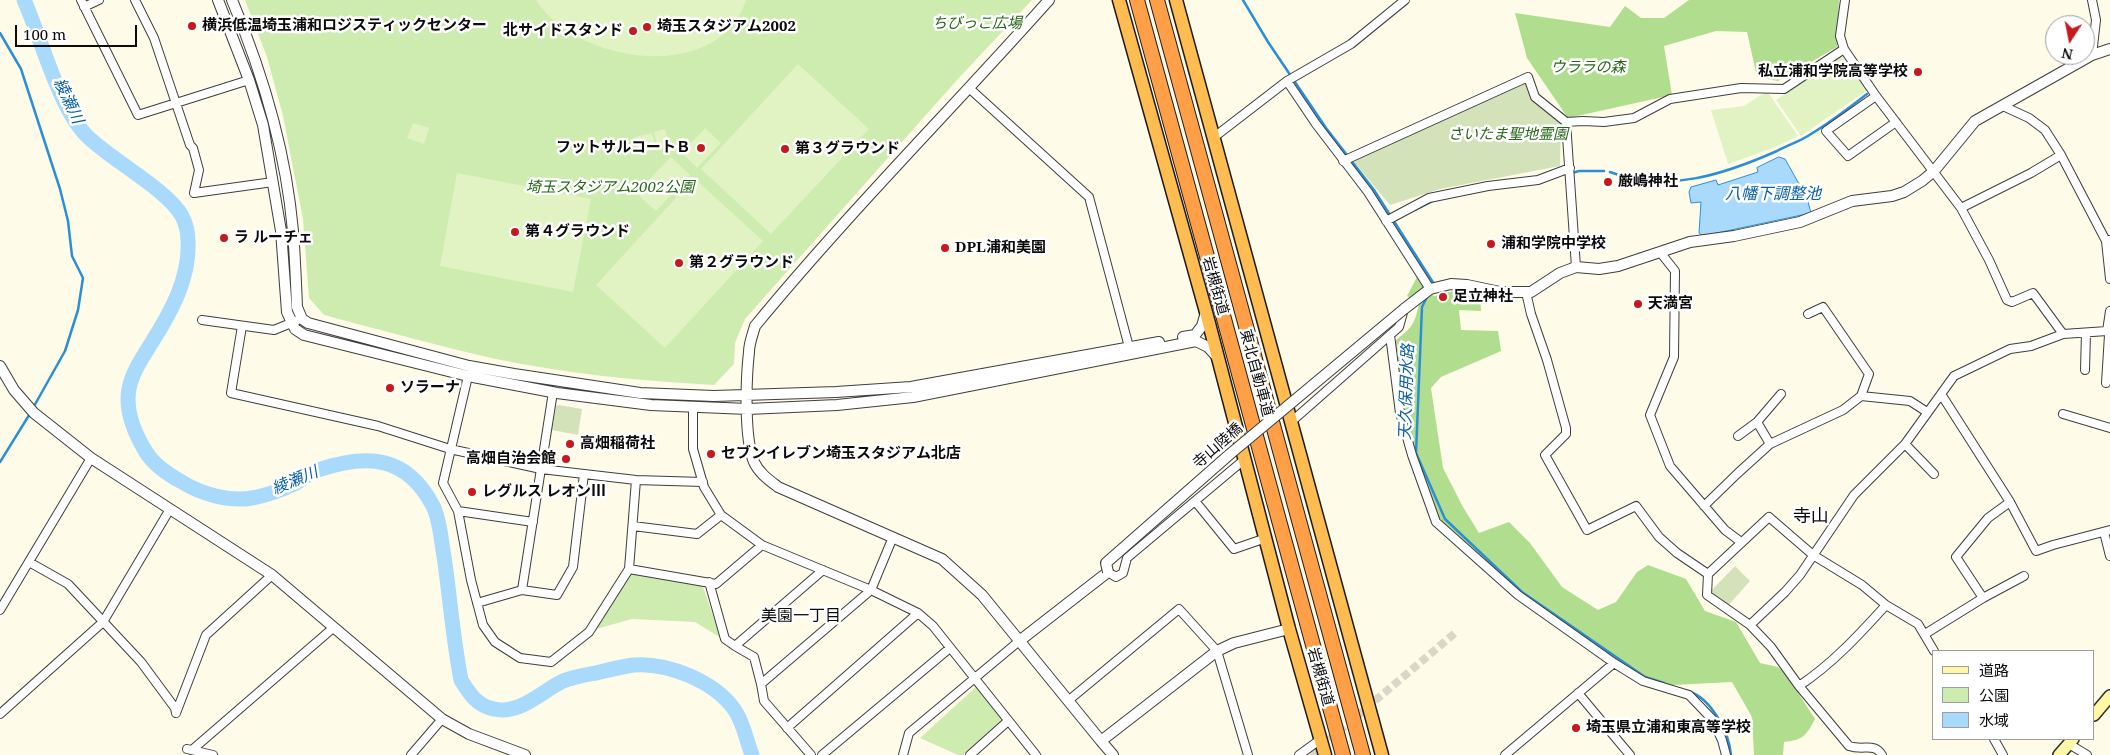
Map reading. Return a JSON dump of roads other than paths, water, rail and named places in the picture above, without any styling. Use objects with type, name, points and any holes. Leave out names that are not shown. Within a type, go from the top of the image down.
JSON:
[{"type":"highway","name":"岩槻街道","points":[[1119,0],[1206,312],[1289,629],[1325,755]]},
{"type":"highway","name":"東北自動車道","points":[[1137,0],[1343,755]]},
{"type":"highway","name":"東北自動車道","points":[[1157,0],[1363,755]]},
{"type":"highway","points":[[1176,0],[1382,755]]},
{"type":"main road","points":[[2095,714],[2110,696]]},
{"type":"main road","points":[[2060,755],[2071,741]]},
{"type":"street","points":[[99,0],[82,4],[138,115],[249,80]]},
{"type":"street","points":[[135,0],[154,38],[200,170],[194,193],[273,182]]},
{"type":"street","points":[[218,0],[249,80],[263,125],[281,231],[287,312],[291,324],[299,332],[315,338],[468,376],[606,401],[748,410],[838,405],[913,397],[1196,341],[1208,347],[1218,358]]},
{"type":"street","points":[[232,0],[251,48],[275,124],[293,230],[297,307],[302,318],[308,323],[317,326],[469,366],[522,376],[640,393],[748,396],[911,387],[1195,335],[1202,326],[1206,312]]},
{"type":"street","points":[[1049,0],[913,146],[755,326],[749,351],[748,445],[755,464],[763,475],[778,487],[942,560],[982,595],[1018,642],[1069,700],[1113,755]]},
{"type":"street","points":[[1213,138],[1287,81],[1351,44],[1406,0]]},
{"type":"street","points":[[1845,0],[1840,36],[1844,49],[1873,92],[1961,208],[1989,260],[2007,300],[2012,302],[2033,293],[2063,334]]},
{"type":"street","points":[[2092,0],[2096,20],[2095,29]]},
{"type":"street","points":[[1566,122],[1583,120],[1604,122],[1634,118],[1670,99],[1741,88],[1784,89],[1844,49]]},
{"type":"street","points":[[2095,54],[2110,49]]},
{"type":"street","points":[[1291,422],[1399,327],[1404,309],[1430,289],[1450,284],[1467,285],[1500,292],[1531,292],[1560,272],[1576,267],[1599,269],[1618,266],[1690,242],[1734,236],[1800,222],[1852,201],[1892,196],[1912,188],[1934,171],[1976,121],[2075,65]]},
{"type":"street","points":[[1343,161],[1528,77],[1535,96],[1566,122],[1576,267]]},
{"type":"street","points":[[1287,81],[1386,221],[1430,289]]},
{"type":"street","points":[[969,88],[1089,197],[1129,347]]},
{"type":"street","points":[[1873,92],[1826,131],[1848,156],[1896,122]]},
{"type":"street","points":[[2003,106],[2029,118],[2045,130],[2061,155],[2108,240],[2110,279]]},
{"type":"street","points":[[1961,208],[2031,174],[2061,155]]},
{"type":"street","points":[[1386,221],[1429,198],[1488,186],[1538,180],[1570,168]]},
{"type":"street","points":[[1660,252],[1675,270],[1674,357],[1650,415],[1670,466],[1725,530],[1741,542]]},
{"type":"street","points":[[1526,292],[1566,428],[1566,434],[1545,455],[1587,530],[1636,506],[1660,537],[1678,554],[1708,574]]},
{"type":"street","points":[[1704,506],[1770,444],[1843,410],[1861,396],[1868,374],[1823,307],[1808,314]]},
{"type":"street","name":"寺山陸橋","points":[[1108,572],[1106,563],[1245,442],[1404,309]]},
{"type":"street","points":[[2106,383],[2110,311]]},
{"type":"street","points":[[202,320],[274,330],[302,318]]},
{"type":"street","points":[[242,326],[231,393],[378,426],[450,449],[541,469],[636,480],[703,482]]},
{"type":"street","points":[[2086,332],[2086,370]]},
{"type":"street","points":[[1750,625],[1800,575],[1854,494],[1905,444],[1954,376],[2010,349],[2031,346],[2063,334],[2086,332],[2109,334]]},
{"type":"street","points":[[1390,335],[1400,414],[1412,455],[1436,522],[1518,596],[1614,663],[1643,682],[1690,695],[1712,719],[1722,740],[1726,755]]},
{"type":"street","points":[[0,366],[14,390],[34,413],[91,458],[272,575],[442,719],[469,734],[524,755]]},
{"type":"street","points":[[468,376],[443,483],[458,510],[471,580],[483,625],[495,642],[520,658],[551,662],[589,632],[629,569],[636,480]]},
{"type":"street","points":[[522,590],[553,392]]},
{"type":"street","points":[[1738,436],[1757,422],[1781,394]]},
{"type":"street","points":[[1941,394],[2010,502],[2036,551],[2107,531],[2110,556]]},
{"type":"street","points":[[1861,396],[1910,401],[1927,412]]},
{"type":"street","points":[[693,408],[693,449],[703,482],[720,515],[762,545],[871,590],[918,613],[933,626],[1036,755]]},
{"type":"street","points":[[2063,414],[2110,428]]},
{"type":"street","points":[[1757,422],[1770,444]]},
{"type":"street","points":[[1905,444],[1934,474]]},
{"type":"street","points":[[0,610],[91,458]]},
{"type":"street","points":[[903,755],[909,734],[1018,642],[1108,572],[1116,577],[1123,573],[1126,558],[1245,459]]},
{"type":"street","points":[[477,603],[522,590],[557,595],[574,567],[584,474]]},
{"type":"street","points":[[1194,501],[1234,549],[1266,538]]},
{"type":"street","points":[[1983,598],[1956,557],[1988,518],[2010,502]]},
{"type":"street","points":[[0,714],[4,706],[103,622],[170,509]]},
{"type":"street","points":[[458,510],[533,522]]},
{"type":"street","points":[[633,526],[697,534],[720,515]]},
{"type":"street","points":[[1882,755],[1874,747],[1859,750],[1849,746],[1799,686],[1771,647],[1750,625],[1707,595],[1708,574],[1769,517],[1813,555],[1862,585],[1886,605],[1918,624],[1933,650]]},
{"type":"street","points":[[761,684],[871,590],[893,537]]},
{"type":"street","points":[[629,569],[716,584],[762,545]]},
{"type":"street","points":[[29,562],[68,584],[141,662],[175,708],[176,714],[206,634],[272,575]]},
{"type":"street","points":[[735,646],[823,570]]},
{"type":"street","points":[[1924,634],[1983,598],[2024,576]]},
{"type":"street","points":[[709,582],[725,640],[754,657],[764,700],[811,755]]},
{"type":"street","points":[[1799,686],[1829,663],[1858,636],[1886,605]]},
{"type":"street","points":[[1069,700],[1179,609],[1217,651],[1248,755]]},
{"type":"street","points":[[787,728],[918,613]]},
{"type":"street","points":[[213,755],[189,750],[333,628]]},
{"type":"street","points":[[1101,741],[1217,651],[1234,643],[1289,629]]},
{"type":"street","points":[[822,755],[950,648]]},
{"type":"street","points":[[1505,755],[1614,663]]},
{"type":"street","points":[[1578,693],[1630,755]]},
{"type":"street","points":[[410,755],[442,719]]},
{"type":"street","points":[[970,755],[1008,721]]},
{"type":"street","points":[[1299,755],[1321,739]]},
{"type":"street","points":[[1995,740],[2003,755]]},
{"type":"street","points":[[2071,741],[2087,755]]},
{"type":"water","name":"八幡下調整池","points":[[1779,157],[1785,159],[1807,198],[1811,213],[1703,236],[1699,233],[1701,202],[1691,203],[1689,192],[1691,187],[1716,180],[1718,185],[1758,172],[1757,168]]},
{"type":"waterway","name":"綾瀬川","points":[[24,0],[59,91],[77,124],[97,145],[165,196],[175,206],[186,225],[188,255],[178,294],[166,319],[135,371],[129,389],[128,405],[132,422],[142,445],[153,461],[172,476],[198,490],[215,496],[234,499],[263,496],[296,483],[315,471],[353,461],[384,463],[398,468],[423,489],[435,511],[444,556],[461,680],[478,702],[494,709],[513,709],[571,678],[633,665],[660,667],[689,675],[715,690],[725,699],[734,709],[740,720],[752,755]]},
{"type":"waterway","name":"天久保用水路","points":[[1243,0],[1268,42],[1326,128],[1374,190],[1434,284]]},
{"type":"waterway","points":[[0,33],[21,69],[60,189],[68,221],[72,256],[83,278],[78,310],[65,351],[33,408]]},
{"type":"waterway","points":[[1610,172],[1652,181],[1674,181],[1716,174],[1803,139],[1833,120],[1867,94]]},
{"type":"waterway","points":[[1572,173],[1579,171],[1604,171]]},
{"type":"waterway","points":[[1415,210],[1435,200]]},
{"type":"waterway","name":"天久保用水路","points":[[1428,295],[1422,307],[1416,453],[1445,519],[1522,592],[1645,677],[1664,683]]},
{"type":"waterway","points":[[0,462],[31,412]]},
{"type":"waterway","name":"天久保用水路","points":[[1688,691],[1696,695],[1711,708],[1723,726],[1731,755]]},
{"type":"tunnel","points":[[1311,755],[1455,633]]},
{"type":"place","name":"横浜低温埼玉浦和ロジスティックセンター","points":[[192,26]]},
{"type":"place","name":"埼玉スタジアム2002","points":[[647,27]]},
{"type":"place","name":"北サイドスタンド","points":[[633,31]]},
{"type":"place","name":"私立浦和学院高等学校","points":[[1918,72]]},
{"type":"place","name":"フットサルコートＢ","points":[[701,148]]},
{"type":"place","name":"第３グラウンド","points":[[785,149]]},
{"type":"place","name":"厳嶋神社","points":[[1608,182]]},
{"type":"place","name":"第４グラウンド","points":[[515,232]]},
{"type":"place","name":"ラ ルーチェ","points":[[224,238]]},
{"type":"place","name":"浦和学院中学校","points":[[1491,244]]},
{"type":"place","name":"DPL浦和美園","points":[[945,248]]},
{"type":"place","name":"第２グラウンド","points":[[679,263]]},
{"type":"place","name":"足立神社","points":[[1443,297]]},
{"type":"place","name":"天満宮","points":[[1638,304]]},
{"type":"place","name":"ソラーナ","points":[[390,388]]},
{"type":"place","name":"高畑稲荷社","points":[[570,444]]},
{"type":"place","name":"セブンイレブン埼玉スタジアム北店","points":[[711,454]]},
{"type":"place","name":"高畑自治会館","points":[[566,459]]},
{"type":"place","name":"レグルス レオンⅢ","points":[[472,492]]},
{"type":"place","name":"埼玉県立浦和東高等学校","points":[[1576,728]]},
{"type":"district","name":"寺山","points":[[1811,517]]},
{"type":"district","name":"美園一丁目","points":[[801,616]]},
{"type":"park label","name":"ちびっこ広場","points":[[977,24]]},
{"type":"park label","name":"ウララの森","points":[[1588,68]]},
{"type":"park label","name":"さいたま聖地霊園","points":[[1508,135]]},
{"type":"park label","name":"埼玉スタジアム2002公園","points":[[610,188]]}]
